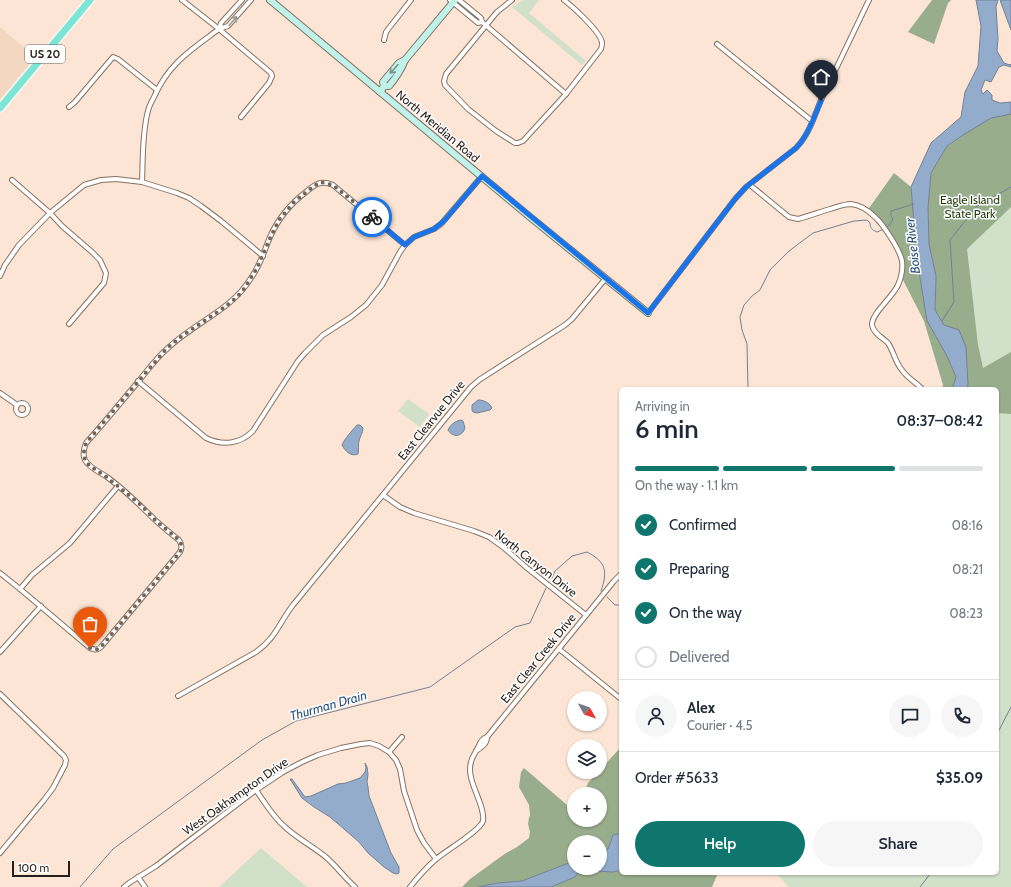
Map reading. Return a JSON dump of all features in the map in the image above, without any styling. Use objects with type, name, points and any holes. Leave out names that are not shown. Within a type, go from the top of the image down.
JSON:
[{"type":"main road","name":"US 20","points":[[0,108],[90,0]]},
{"type":"street","points":[[182,0],[268,70],[272,76],[270,84],[241,117]]},
{"type":"street","points":[[219,29],[222,23],[242,0]]},
{"type":"street","points":[[142,182],[145,130],[148,110],[157,90],[166,75],[177,62],[189,51],[219,29],[228,26],[251,0]]},
{"type":"street","name":"North Meridian Road","points":[[270,0],[382,89],[482,176],[648,313]]},
{"type":"street","points":[[384,40],[389,28],[411,0]]},
{"type":"street","points":[[512,0],[497,12],[446,74],[444,81],[445,85],[468,109],[512,142],[518,143],[523,141],[566,94],[601,49],[602,44],[600,38],[584,18],[564,0]]},
{"type":"street","points":[[648,313],[735,199],[802,142],[869,0]]},
{"type":"street","points":[[382,89],[392,82],[405,60],[454,1],[478,23],[482,22],[566,94]]},
{"type":"street","points":[[717,44],[812,121]]},
{"type":"street","points":[[69,107],[75,102],[113,57],[121,61],[157,90]]},
{"type":"street","points":[[138,382],[206,438],[218,443],[226,444],[246,437],[253,431],[298,362],[309,348],[324,335],[361,309],[375,295],[386,279],[405,245],[414,237],[434,229],[444,221],[482,176]]},
{"type":"street","points":[[0,276],[5,265],[19,245],[50,213],[84,185],[101,180],[116,179],[142,182],[189,198],[221,221],[263,256]]},
{"type":"street","points":[[12,180],[96,256],[100,260],[106,273],[104,282],[69,324]]},
{"type":"street","points":[[0,573],[90,648],[99,649],[180,552],[181,542],[156,521],[142,506],[86,462],[84,450],[86,443],[160,355],[182,336],[236,298],[251,279],[263,256],[276,225],[294,202],[317,184],[321,182],[333,185],[405,245]]},
{"type":"street","points":[[750,185],[789,217],[798,219],[842,205],[851,204],[860,206],[876,217],[885,229],[902,261],[898,285],[890,298],[878,310],[872,325],[877,334],[890,346],[902,371],[920,387]]},
{"type":"street","name":"East Clearvue Drive","points":[[178,696],[256,652],[266,644],[278,630],[291,608],[471,387],[479,380],[565,325],[572,319],[606,278]]},
{"type":"street","points":[[0,393],[17,406]]},
{"type":"street","points":[[20,589],[32,575],[70,543],[118,486]]},
{"type":"street","name":"North Canyon Drive","points":[[383,495],[400,507],[414,513],[489,537],[586,615]]},
{"type":"street","name":"East Clear Creek Drive","points":[[436,859],[476,830],[482,822],[482,810],[470,774],[473,755],[476,751],[483,747],[487,741],[487,737],[619,576]]},
{"type":"street","points":[[0,652],[41,606]]},
{"type":"street","points":[[559,649],[619,697]]},
{"type":"street","points":[[0,853],[44,800],[65,765],[66,760],[64,756],[1,696]]},
{"type":"street","points":[[402,737],[389,752],[396,760],[400,769],[404,792],[417,830],[424,843],[436,859],[410,887]]},
{"type":"street","name":"West Oakhampton Drive","points":[[124,887],[156,866],[256,790],[283,772],[302,762],[340,748],[361,744],[370,743],[389,752]]},
{"type":"street","points":[[256,790],[273,815],[280,822],[291,832],[327,858],[344,878],[355,887]]},
{"type":"street","points":[[138,877],[145,887]]},
{"type":"shaded area","points":[[0,27],[35,57],[0,100]]},
{"type":"green space","points":[[523,0],[539,0],[529,13],[586,61],[582,65],[512,7]]},
{"type":"green space","points":[[932,0],[951,0],[948,3],[934,44],[908,32]]},
{"type":"green space","points":[[1011,114],[1011,207],[967,249],[978,345],[983,368],[1011,352],[1011,414],[999,413],[999,387],[967,387],[966,347],[944,325],[935,310],[936,276],[929,244],[928,208],[931,173],[947,146],[991,118]]},
{"type":"green space","name":"Eagle Island State Park","points":[[1011,132],[1011,887],[789,887],[778,875],[999,875],[999,387],[967,387],[968,384],[935,310]]},
{"type":"green space","points":[[894,173],[911,187],[917,259],[947,356],[956,377],[953,387],[942,387],[924,321],[902,278],[904,267],[903,256],[886,230],[867,211]]},
{"type":"green space","points":[[408,399],[429,414],[420,427],[398,411]]},
{"type":"green space","points":[[619,749],[619,834],[613,835],[608,849],[607,835],[567,835],[567,864],[522,881],[498,883],[478,887],[462,887],[470,879],[529,838],[529,805],[519,787],[521,772],[524,768],[567,805],[567,827],[607,827],[607,787],[586,787],[592,779],[607,779],[607,762]]},
{"type":"green space","points":[[261,848],[307,887],[219,887]]},
{"type":"green space","points":[[619,870],[619,875],[717,875],[712,887],[551,887],[576,875],[607,875],[607,872]]},
{"type":"water","points":[[976,0],[998,0],[996,7],[998,38],[997,51],[1004,63],[1011,64],[1011,67],[1004,65],[999,67],[991,82],[985,80],[981,90],[983,94],[987,90],[992,95],[992,100],[1000,103],[1011,102],[1011,114],[991,118],[947,146],[931,173],[928,208],[929,244],[936,276],[935,310],[944,325],[959,330],[966,347],[967,387],[953,387],[956,377],[947,356],[927,321],[917,259],[911,187],[931,143],[961,117],[965,92],[978,66],[981,26]]},
{"type":"water","points":[[1000,0],[1011,0],[1011,30]]},
{"type":"water","points":[[478,400],[486,402],[492,408],[490,410],[477,413],[473,412],[472,405]]},
{"type":"water","points":[[461,420],[463,421],[465,428],[464,431],[460,435],[450,433],[448,430],[451,425]]},
{"type":"water","points":[[357,425],[360,425],[363,430],[359,441],[358,454],[353,455],[342,445],[346,437]]},
{"type":"water","points":[[365,763],[368,774],[367,782],[369,796],[391,853],[399,867],[399,873],[397,874],[384,867],[368,853],[359,842],[330,817],[302,798],[290,779],[292,779],[305,797],[311,796],[338,784],[360,778],[365,772]]},
{"type":"water","points":[[619,834],[619,870],[607,872],[608,849],[613,835]]},
{"type":"water","points":[[567,864],[567,875],[576,875],[551,887],[478,887],[498,883],[522,881]]},
{"type":"waterway","points":[[942,321],[954,302],[950,240],[976,207],[1011,187]]},
{"type":"waterway","name":"Thurman Drain","points":[[886,227],[890,225],[893,219],[891,216],[891,211],[914,204]]},
{"type":"waterway","name":"Thurman Drain","points":[[748,387],[747,344],[742,330],[740,317],[744,305],[760,290],[770,270],[789,251],[813,233],[854,221],[867,220],[872,229],[875,231],[877,232],[884,229]]},
{"type":"waterway","name":"Thurman Drain","points":[[552,578],[555,571],[572,556],[587,552],[602,563],[604,568],[605,573],[601,591]]},
{"type":"waterway","name":"Thurman Drain","points":[[80,887],[113,849],[262,740],[296,721],[430,687],[515,627],[530,623],[546,588]]},
{"type":"waterway","name":"Thurman Drain","points":[[607,597],[615,605],[619,605]]},
{"type":"waterway","points":[[999,730],[1011,707]]},
{"type":"waterway","points":[[920,887],[929,875]]},
{"type":"way so far","points":[[90,648],[99,649],[101,647],[180,552],[181,542],[156,521],[142,506],[86,462],[84,457],[86,443],[166,349],[182,336],[230,303],[244,289],[257,268],[279,220],[302,195],[321,182],[330,184],[372,217]]},
{"type":"route","points":[[372,217],[405,245],[410,239],[434,229],[441,224],[482,176],[648,313],[735,199],[746,187],[802,142],[821,101]]},
{"type":"water label","name":"Boise River","points":[[912,246]]}]
